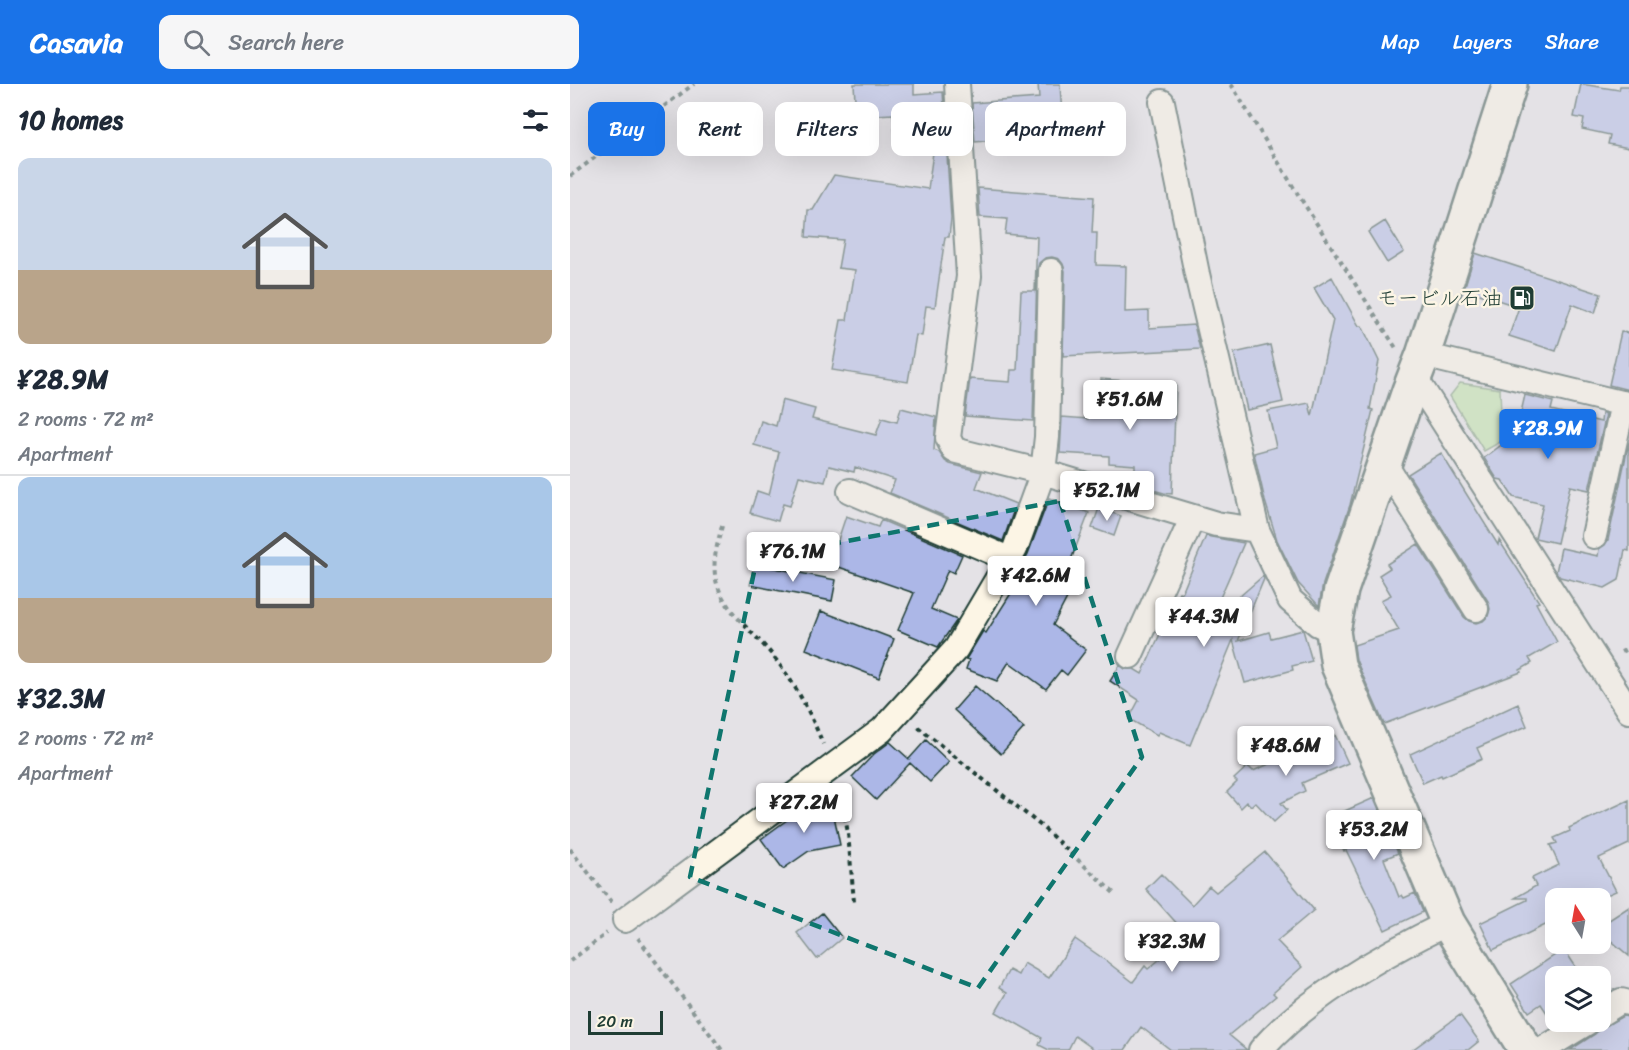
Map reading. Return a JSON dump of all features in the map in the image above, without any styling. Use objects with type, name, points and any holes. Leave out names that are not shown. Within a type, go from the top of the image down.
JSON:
[{"type":"street","points":[[957,84],[969,276],[948,438],[954,450],[1043,472],[1216,524],[1257,530]]},
{"type":"street","points":[[1509,84],[1419,366],[1341,590],[1334,631],[1338,665],[1448,923],[1526,1050]]},
{"type":"street","points":[[1162,102],[1197,274],[1257,530],[1290,600],[1318,624],[1334,631]]},
{"type":"street","points":[[624,920],[882,730],[956,649],[1015,549],[1043,472],[1047,437],[1051,271]]},
{"type":"street","points":[[1419,366],[1626,404],[1594,536]]},
{"type":"street","points":[[1419,366],[1629,711]]},
{"type":"street","points":[[1384,464],[1476,609]]},
{"type":"street","points":[[850,491],[1009,559]]},
{"type":"street","points":[[1130,656],[1193,517]]},
{"type":"street","points":[[1260,1050],[1320,999],[1393,950],[1448,923]]},
{"type":"street","points":[[1611,1007],[1621,1001],[1629,1002]]},
{"type":"street","points":[[1542,1050],[1572,1032]]},
{"type":"path","points":[[570,176],[694,84]]},
{"type":"path","points":[[1231,84],[1294,188],[1419,366]]},
{"type":"path","points":[[722,526],[713,563],[717,585],[735,616],[772,654],[796,687],[813,718],[840,786],[848,833],[855,902]]},
{"type":"path","points":[[899,711],[1040,825],[1116,895]]},
{"type":"path","points":[[570,849],[722,1050]]},
{"type":"path","points":[[570,961],[624,920]]},
{"type":"highlighted area","points":[[1060,501],[1142,757],[978,988],[690,877],[757,558]]},
{"type":"green space","points":[[1460,383],[1500,389],[1502,441],[1484,451],[1450,396]]},
{"type":"building","points":[[854,84],[914,84],[914,94],[943,92],[944,102],[891,102],[891,114],[879,115],[879,102],[855,102]]},
{"type":"building","points":[[1038,84],[1060,84],[1061,102],[985,102],[1039,98]]},
{"type":"building","points":[[1581,84],[1619,90],[1620,86],[1629,86],[1629,148],[1608,144],[1610,135],[1582,129],[1584,119],[1574,117]]},
{"type":"building","points":[[985,102],[985,141],[975,142],[973,103]]},
{"type":"building","points":[[932,156],[947,156],[951,219],[949,237],[945,237],[935,307],[926,306],[922,336],[916,335],[908,382],[832,370],[841,320],[847,320],[855,270],[838,268],[843,240],[806,237],[808,210],[813,210],[834,175],[928,189]]},
{"type":"building","points":[[978,188],[1094,197],[1092,233],[1097,233],[1096,265],[1126,266],[1125,312],[1149,311],[1149,328],[1194,325],[1200,349],[1063,356],[1065,271],[1059,259],[1045,258],[1039,263],[1037,271],[1033,421],[965,416],[970,379],[1010,382],[1011,370],[1017,370],[1021,291],[1035,291],[1037,237],[1005,234],[1007,219],[980,217]]},
{"type":"building","points":[[1385,221],[1404,252],[1387,263],[1368,232]]},
{"type":"building","name":"モービル石油","points":[[1475,253],[1601,294],[1595,313],[1572,304],[1556,351],[1509,336],[1519,307],[1464,289]]},
{"type":"building","points":[[1332,277],[1359,326],[1362,326],[1379,361],[1370,409],[1373,410],[1350,505],[1323,584],[1319,606],[1298,583],[1277,540],[1254,453],[1276,447],[1268,411],[1309,403],[1312,416],[1333,320],[1314,288]]},
{"type":"building","points":[[1621,332],[1629,333],[1629,390],[1609,385]]},
{"type":"building","points":[[1270,345],[1283,402],[1247,410],[1234,353]]},
{"type":"building","points":[[1101,379],[1176,385],[1172,494],[1135,485],[1135,465],[1109,463],[1109,456],[1060,453],[1062,417],[1088,419],[1088,412],[1100,413]]},
{"type":"building","points":[[1525,395],[1553,402],[1551,410],[1601,422],[1602,413],[1606,414],[1589,490],[1570,486],[1557,543],[1535,538],[1543,504],[1513,497],[1502,480],[1497,479],[1484,458],[1516,434]]},
{"type":"building","points":[[782,400],[815,409],[812,419],[876,435],[882,418],[897,422],[901,408],[936,417],[934,450],[950,464],[982,472],[976,488],[1016,504],[1003,541],[890,493],[895,480],[855,467],[854,472],[829,466],[825,482],[799,476],[790,506],[783,504],[778,521],[750,513],[757,491],[769,495],[779,452],[754,445],[761,421],[776,426]]},
{"type":"building","points":[[1629,442],[1629,551],[1625,550],[1619,580],[1605,588],[1560,577],[1556,572],[1561,548],[1598,556],[1599,549],[1608,540]]},
{"type":"building","points":[[1441,453],[1498,545],[1499,540],[1539,602],[1536,603],[1557,642],[1529,658],[1532,663],[1520,670],[1521,672],[1384,724],[1356,660],[1354,645],[1399,630],[1381,600],[1391,595],[1379,575],[1390,568],[1387,564],[1418,544],[1464,617],[1476,623],[1483,621],[1490,609],[1488,601],[1408,474]]},
{"type":"building","points":[[1049,498],[1089,513],[1059,591],[1068,596],[1053,625],[1086,650],[1067,675],[1061,670],[1046,689],[1009,662],[997,681],[966,669],[969,660],[966,659],[983,631],[986,633],[1025,571],[1020,569]]},
{"type":"building","points":[[1099,508],[1121,516],[1114,536],[1092,528]]},
{"type":"building","points":[[846,516],[878,527],[881,520],[962,555],[954,573],[948,570],[931,609],[957,620],[938,647],[898,630],[914,593],[830,564]]},
{"type":"building","points":[[1206,536],[1244,543],[1209,623],[1263,576],[1264,579],[1238,641],[1269,632],[1271,638],[1303,630],[1312,661],[1292,666],[1293,670],[1245,683],[1233,640],[1190,745],[1159,732],[1157,735],[1129,719],[1139,700],[1110,681],[1120,665],[1125,669],[1134,669],[1142,674],[1179,592],[1182,593]]},
{"type":"building","points":[[754,564],[836,580],[832,601],[750,585]]},
{"type":"building","points":[[821,611],[894,639],[879,678],[806,649]]},
{"type":"building","points":[[975,686],[1024,728],[1001,754],[954,710]]},
{"type":"building","points":[[1518,704],[1527,726],[1477,748],[1482,759],[1423,783],[1410,754]]},
{"type":"building","points":[[1335,735],[1348,763],[1302,783],[1305,791],[1281,803],[1287,810],[1274,822],[1255,802],[1251,806],[1247,802],[1241,808],[1227,792],[1237,782],[1234,779],[1248,766],[1253,771]]},
{"type":"building","points":[[926,740],[949,762],[930,782],[910,763],[876,800],[852,777],[874,754],[890,742],[909,759]]},
{"type":"building","points":[[830,796],[840,845],[809,851],[783,869],[761,839],[806,806],[809,811]]},
{"type":"building","points":[[1374,798],[1398,853],[1384,859],[1399,897],[1402,895],[1404,898],[1415,893],[1423,912],[1385,930],[1329,818]]},
{"type":"building","points":[[1629,800],[1629,844],[1599,858],[1616,891],[1611,893],[1611,888],[1545,888],[1545,925],[1493,950],[1480,923],[1527,900],[1527,898],[1515,898],[1536,886],[1532,878],[1559,865],[1550,845],[1557,843],[1554,838],[1570,831],[1569,828]]},
{"type":"building","points":[[1265,852],[1314,910],[1277,941],[1302,967],[1273,993],[1276,996],[1229,1035],[1247,1050],[1171,1050],[1141,1027],[1125,1050],[1095,1050],[1075,1036],[1068,1050],[1049,1050],[1039,1045],[1042,1038],[996,1012],[1007,993],[999,988],[1009,970],[1018,975],[1024,963],[1049,978],[1075,939],[1133,982],[1145,966],[1148,969],[1188,936],[1146,889],[1161,874],[1192,905],[1209,886],[1216,892]]},
{"type":"building","points":[[1629,907],[1629,956],[1611,940],[1611,919]]},
{"type":"building","points":[[822,913],[842,938],[817,959],[797,933]]},
{"type":"building","points":[[1556,954],[1567,954],[1575,966],[1545,966],[1545,1010],[1541,1004],[1529,1012],[1511,984]]},
{"type":"building","points":[[1460,1015],[1479,1041],[1468,1050],[1412,1050]]},
{"type":"building","points":[[1623,1016],[1629,1017],[1629,1050],[1570,1050],[1597,1032],[1611,1032],[1611,1023]]},
{"type":"place","name":"モービル石油","points":[[1522,298]]}]
